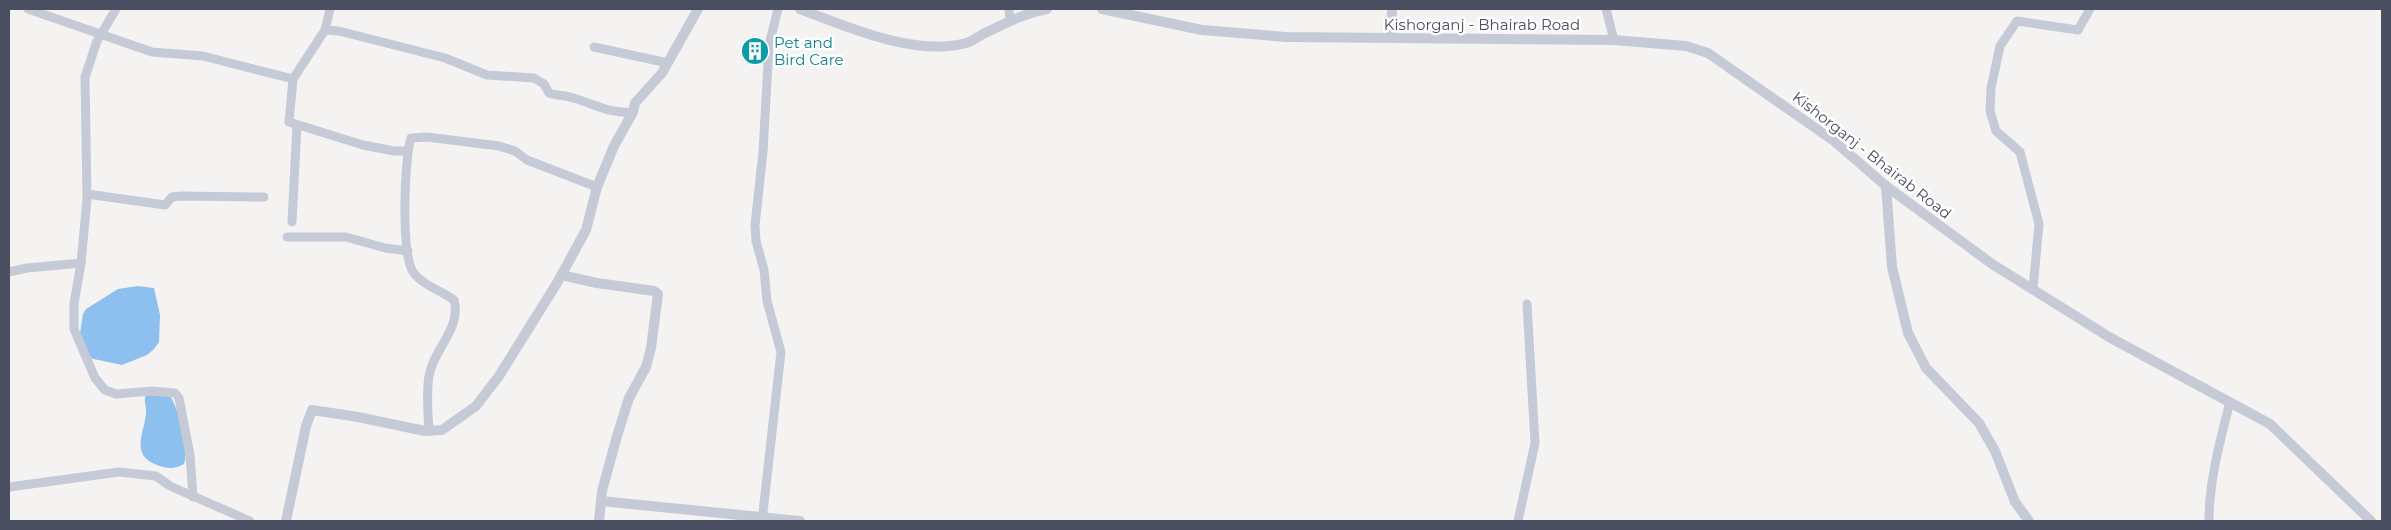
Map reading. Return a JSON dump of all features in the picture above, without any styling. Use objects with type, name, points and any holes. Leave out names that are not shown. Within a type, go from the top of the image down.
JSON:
[{"type":"street","points":[[28,9],[51,13],[100,35],[152,52],[203,56],[294,79]]},
{"type":"street","points":[[116,9],[100,35],[88,63],[85,77],[87,194],[81,263],[74,304],[74,329],[95,378],[105,390],[116,394],[152,391],[175,393],[179,398],[184,417],[193,478],[193,496]]},
{"type":"street","points":[[330,9],[325,30],[294,79],[288,117],[290,122],[363,145],[394,152],[407,150]]},
{"type":"street","points":[[286,521],[306,426],[312,410],[429,431],[442,430],[476,406],[500,376],[561,275],[586,230],[597,187],[614,146],[633,112],[635,103],[662,73],[698,9]]},
{"type":"street","points":[[762,519],[782,352],[767,301],[764,270],[756,241],[755,225],[763,152],[769,45],[778,9]]},
{"type":"street","points":[[800,9],[857,31],[886,39],[944,47],[968,43],[1010,21],[1047,9]]},
{"type":"street","points":[[1009,9],[1010,21]]},
{"type":"street","name":"Kishorganj - Bhairab Road","points":[[1102,9],[1202,30],[1286,37],[1614,40],[1686,46],[1708,53],[1834,141],[1886,186],[1952,236],[2109,337],[2270,424],[2370,521]]},
{"type":"street","points":[[1391,38],[1392,9]]},
{"type":"street","points":[[1606,9],[1614,40]]},
{"type":"street","points":[[2033,289],[2039,224],[2020,152],[1996,131],[1990,111],[1991,88],[2000,46],[2017,21],[2078,30],[2090,9]]},
{"type":"street","points":[[325,30],[339,31],[445,58],[487,75],[534,78],[544,84],[550,93],[570,97],[617,113],[633,112]]},
{"type":"street","points":[[594,47],[668,63]]},
{"type":"street","points":[[292,222],[297,125]]},
{"type":"street","points":[[429,431],[429,375],[435,359],[449,335],[457,309],[454,300],[420,279],[413,271],[408,251],[405,188],[407,150],[410,138],[419,137],[499,146],[515,151],[527,160],[597,187]]},
{"type":"street","points":[[1886,186],[1892,267],[1908,333],[1926,368],[1979,423],[1995,452],[2015,502],[2029,521]]},
{"type":"street","points":[[87,194],[165,205],[172,197],[264,197]]},
{"type":"street","points":[[287,237],[346,237],[385,248],[408,251]]},
{"type":"street","points":[[9,272],[27,268],[81,263]]},
{"type":"street","points":[[561,275],[597,283],[654,291],[658,294],[651,348],[646,367],[629,398],[603,486],[599,521]]},
{"type":"street","points":[[1518,521],[1535,443],[1527,304]]},
{"type":"street","points":[[2209,521],[2209,504],[2216,456],[2230,402]]},
{"type":"street","points":[[9,487],[119,472],[156,476],[170,486],[250,521]]},
{"type":"street","points":[[601,500],[762,519],[800,521]]},
{"type":"water","points":[[138,286],[154,288],[160,315],[159,342],[147,355],[122,365],[89,358],[80,333],[83,314],[86,309],[118,289]]},
{"type":"water","points":[[146,395],[170,396],[180,420],[185,440],[184,464],[174,468],[164,467],[149,461],[144,455],[141,449],[141,436],[146,414]]},
{"type":"place","name":"Pet and Bird Care","points":[[755,51]]}]
